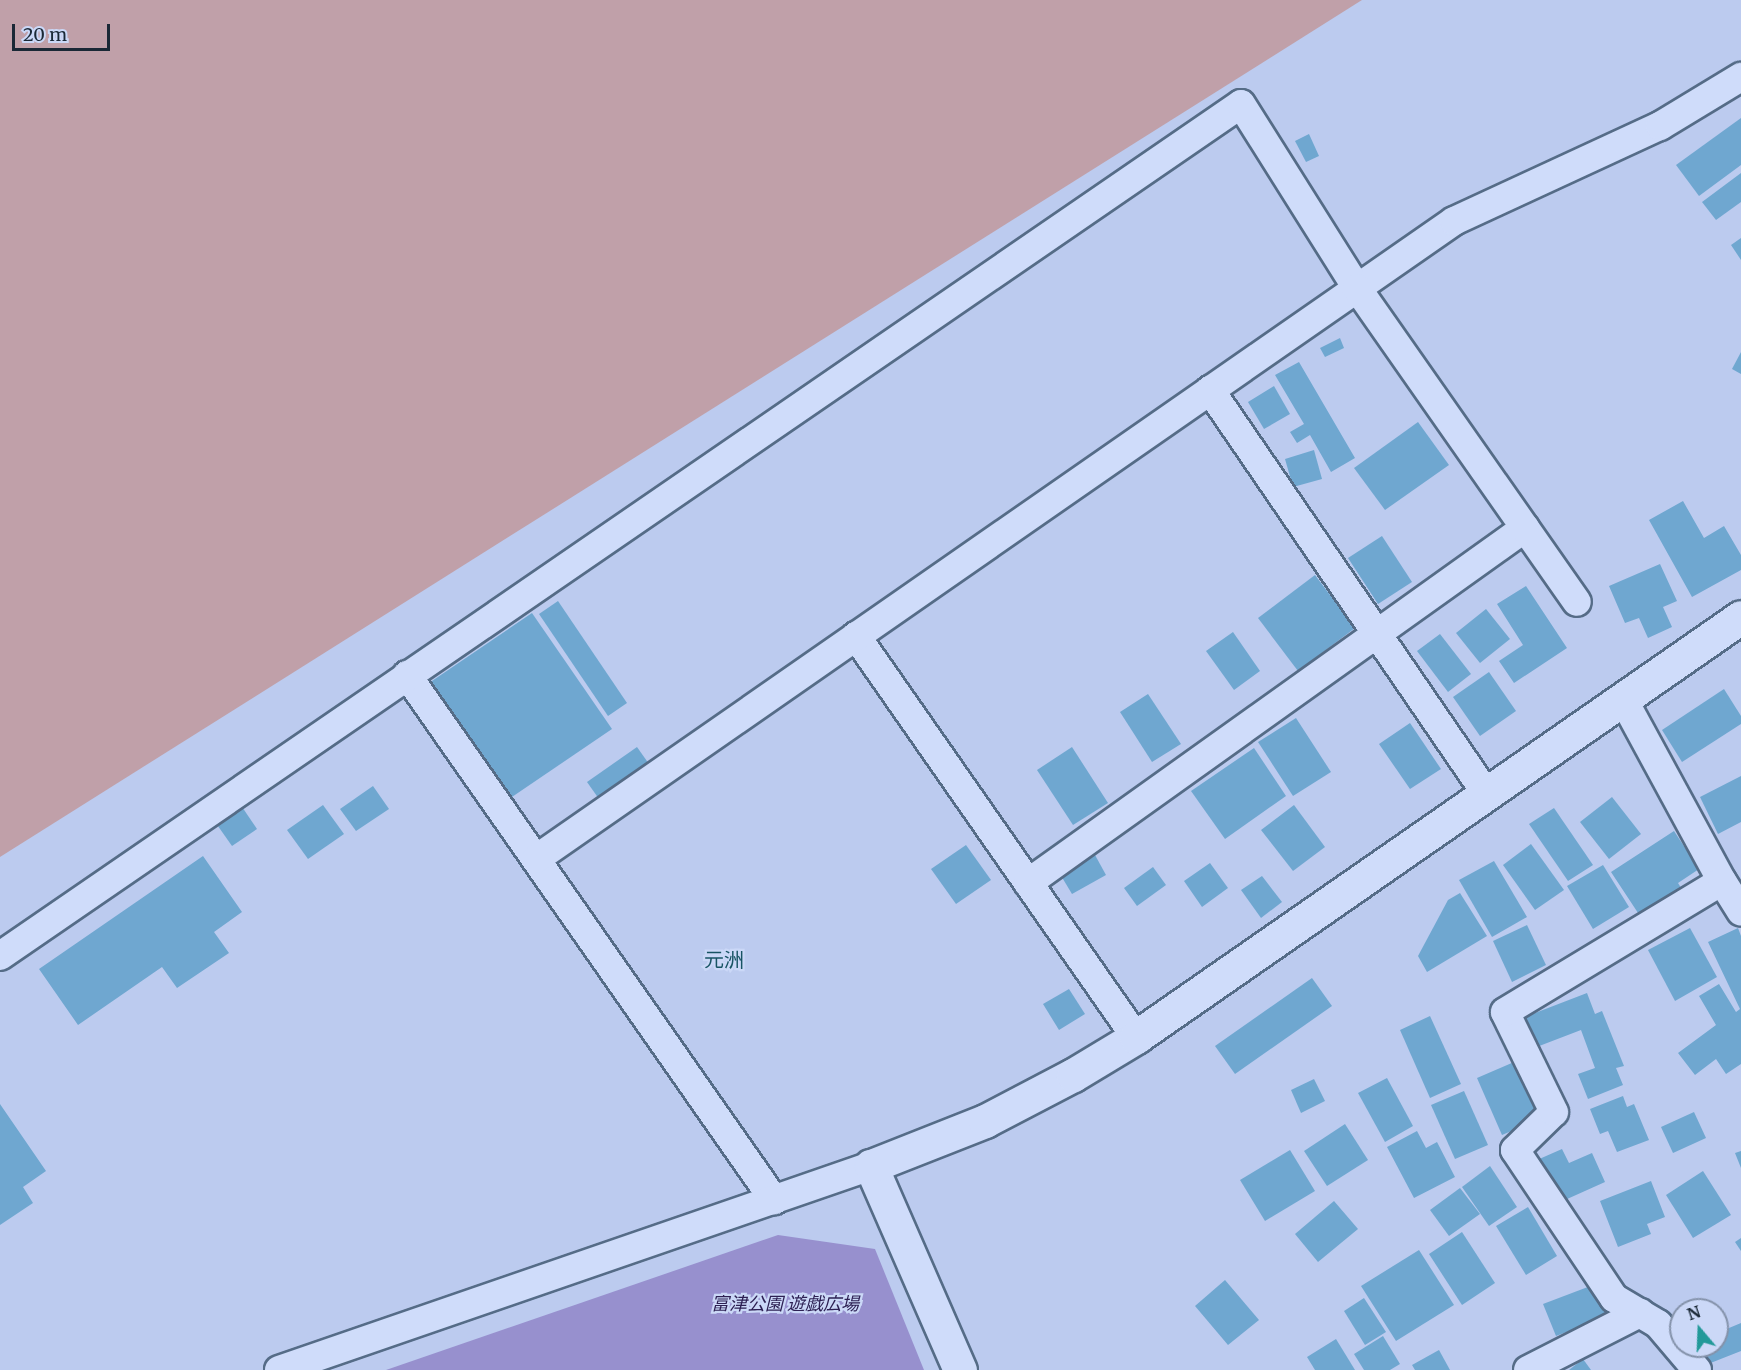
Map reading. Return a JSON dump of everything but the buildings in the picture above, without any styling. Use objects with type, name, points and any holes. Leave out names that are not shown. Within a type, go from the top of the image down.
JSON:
[{"type":"street","points":[[536,859],[1454,221],[1660,126],[1741,77]]},
{"type":"street","points":[[0,956],[1241,104],[1357,288],[1577,602]]},
{"type":"street","points":[[1210,390],[1486,794]]},
{"type":"street","points":[[1028,883],[1525,528]]},
{"type":"street","points":[[279,1370],[872,1166],[986,1120],[1073,1075],[1136,1037],[1741,617]]},
{"type":"street","points":[[856,636],[1136,1037]]},
{"type":"street","points":[[407,675],[774,1200]]},
{"type":"street","points":[[1623,699],[1741,912]]},
{"type":"street","points":[[1696,1370],[1658,1324],[1614,1298],[1515,1150],[1554,1112],[1505,1012],[1722,881]]},
{"type":"street","points":[[872,1166],[960,1370]]},
{"type":"street","points":[[1528,1370],[1640,1313]]},
{"type":"green space","name":"富津公園 遊戯広場","points":[[778,1235],[875,1249],[924,1370],[386,1370]]},
{"type":"shaded area","points":[[0,0],[1362,0],[0,857]]},
{"type":"district","name":"元洲","points":[[724,959]]}]
